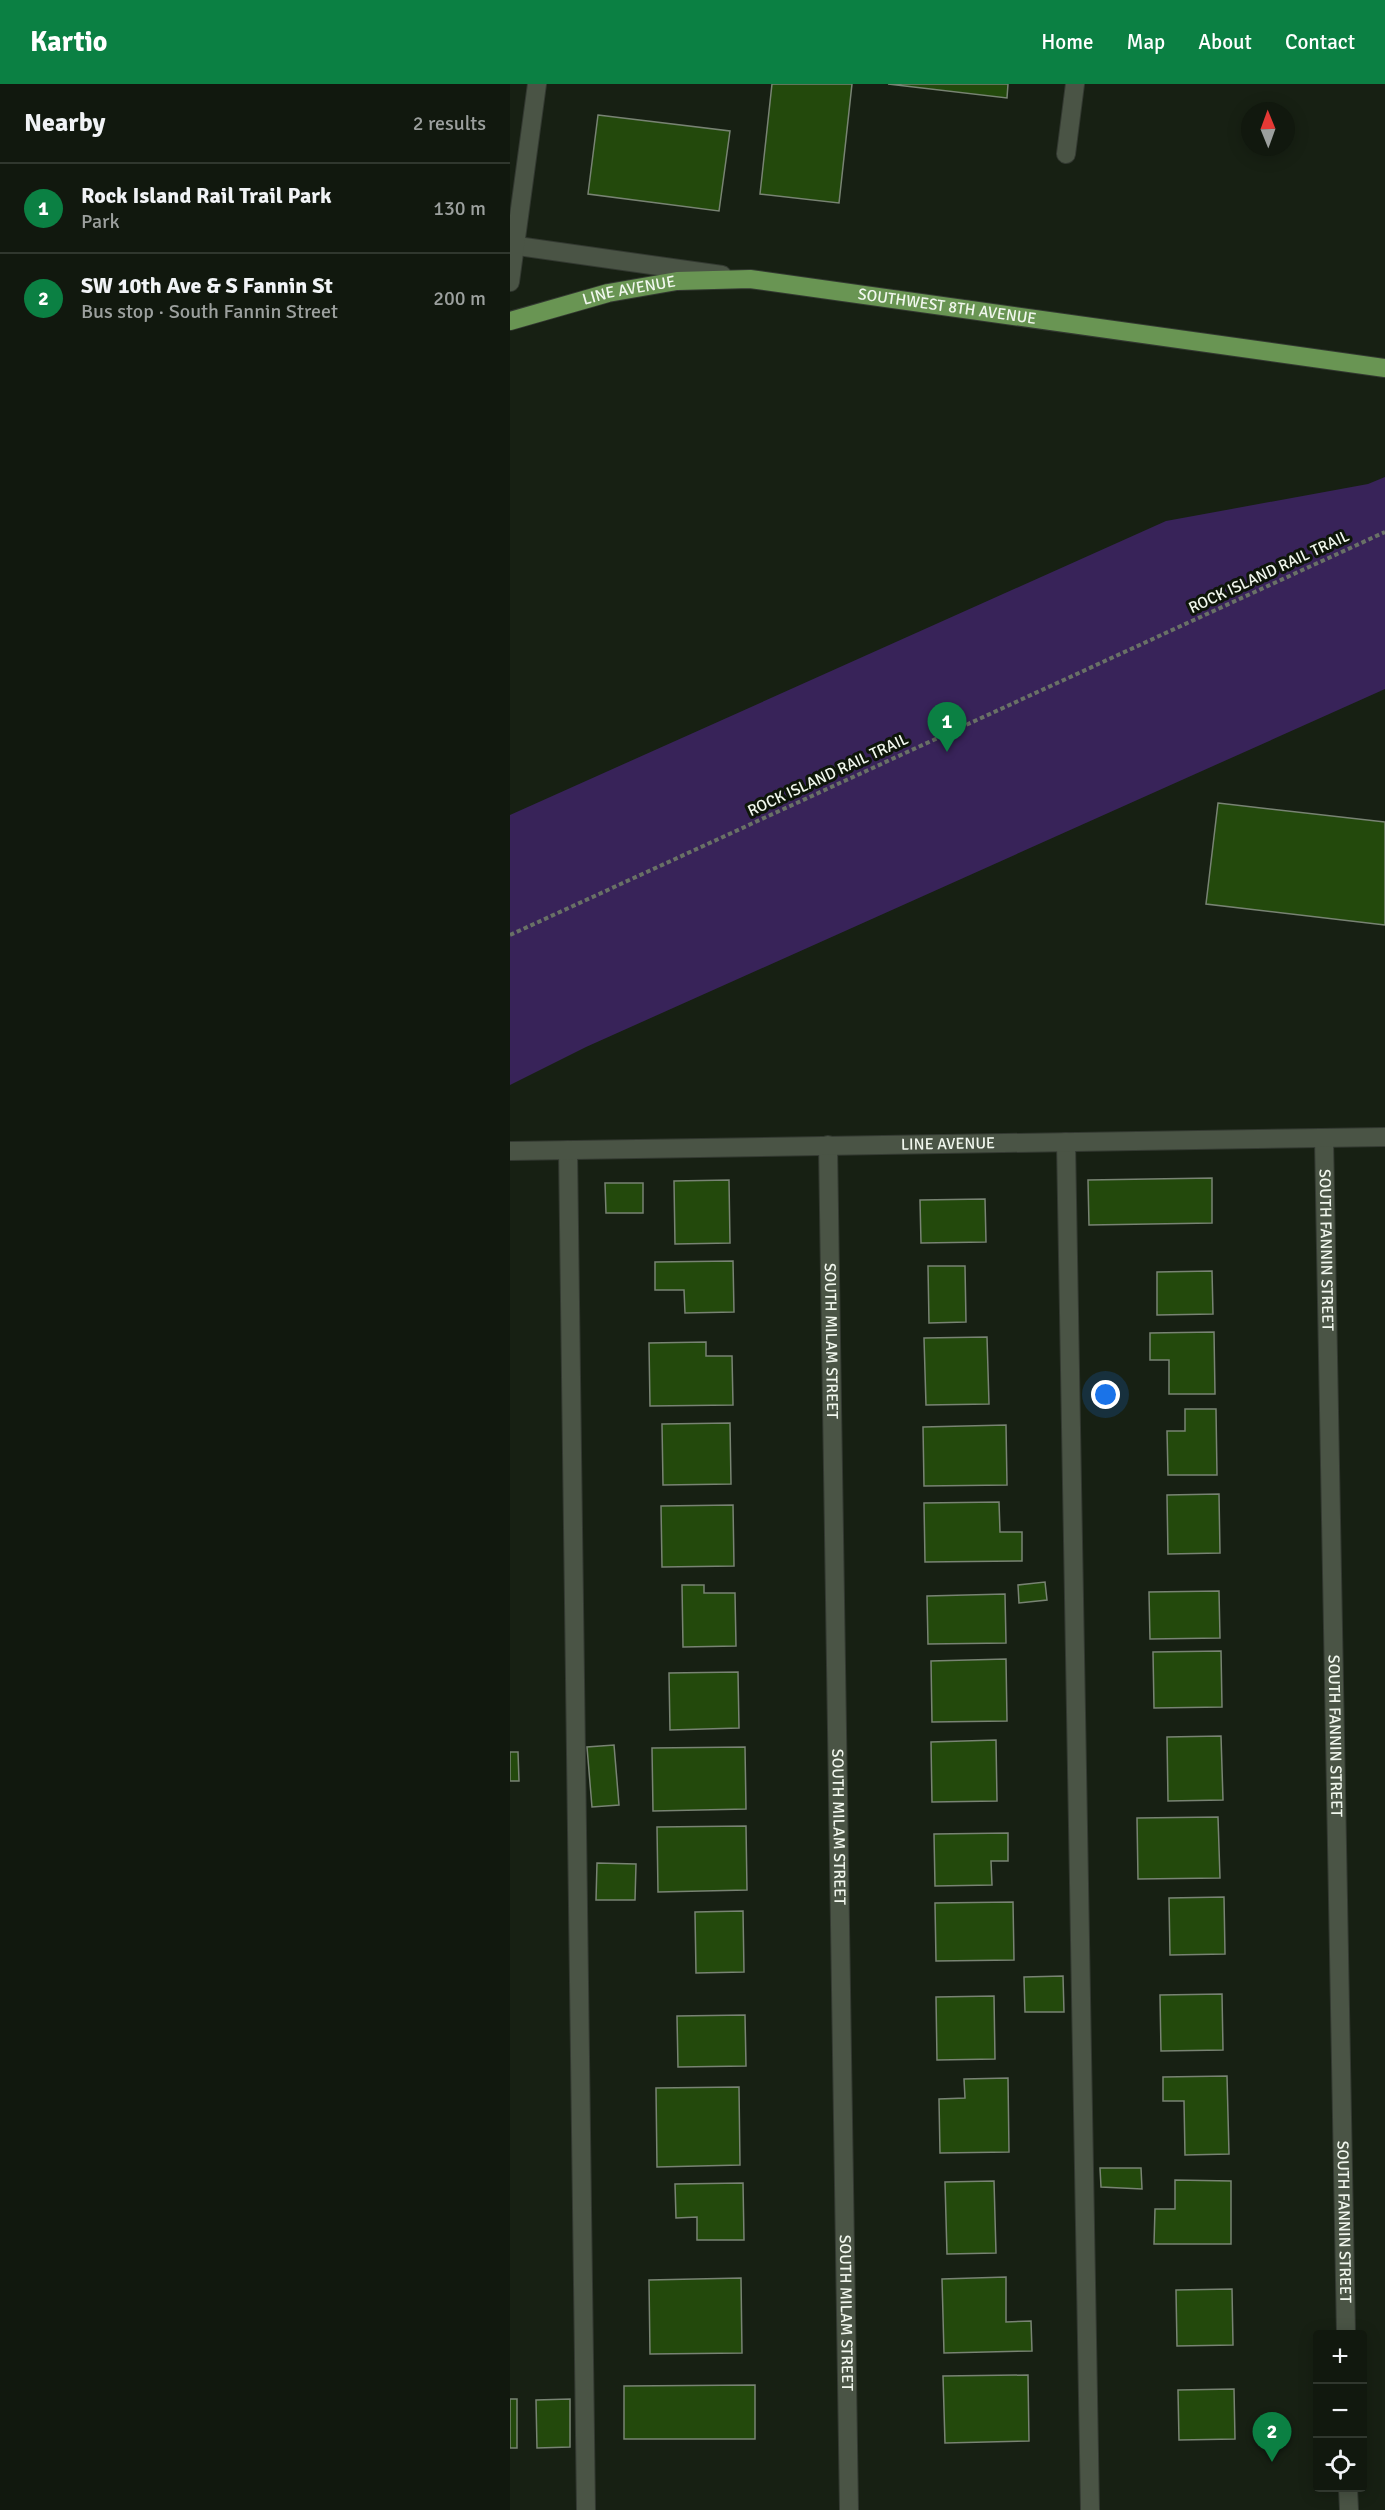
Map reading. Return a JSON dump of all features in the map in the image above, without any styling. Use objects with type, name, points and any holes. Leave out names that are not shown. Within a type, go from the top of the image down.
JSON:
[{"type":"main road","name":"LINE AVENUE","points":[[510,321],[608,293],[677,281],[750,279]]},
{"type":"main road","name":"SOUTHWEST 8TH AVENUE","points":[[750,279],[1385,368]]},
{"type":"street","points":[[510,282],[512,245],[537,84]]},
{"type":"street","points":[[1066,154],[1076,84]]},
{"type":"street","name":"SOUTHWEST 8TH AVENUE","points":[[512,245],[750,279]]},
{"type":"street","name":"LINE AVENUE","points":[[510,1151],[1385,1137]]},
{"type":"street","name":"SOUTH FANNIN STREET","points":[[1324,1138],[1346,2330]]},
{"type":"street","points":[[1066,1142],[1090,2510]]},
{"type":"street","name":"SOUTH MILAM STREET","points":[[828,1145],[849,2510]]},
{"type":"street","points":[[568,1150],[586,2510]]},
{"type":"street","points":[[1348,2492],[1349,2510]]},
{"type":"path","name":"ROCK ISLAND RAIL TRAIL","points":[[510,935],[1385,532]]},
{"type":"shaded area","points":[[1385,477],[1385,689],[586,1047],[510,1085],[510,815],[1166,521],[1368,484]]},
{"type":"building","points":[[772,84],[852,84],[839,203],[760,194]]},
{"type":"building","points":[[888,84],[1008,84],[1007,98]]},
{"type":"building","points":[[598,115],[730,131],[719,211],[588,194]]},
{"type":"building","points":[[1218,803],[1385,822],[1385,925],[1206,904]]},
{"type":"building","points":[[1212,1178],[1212,1223],[1089,1225],[1088,1180]]},
{"type":"building","points":[[729,1180],[730,1243],[675,1244],[674,1181]]},
{"type":"building","points":[[605,1183],[643,1183],[643,1213],[606,1213]]},
{"type":"building","points":[[985,1199],[986,1242],[921,1243],[920,1200]]},
{"type":"building","points":[[733,1261],[734,1312],[685,1313],[684,1290],[655,1290],[655,1262]]},
{"type":"building","points":[[928,1266],[965,1266],[966,1322],[929,1323]]},
{"type":"building","points":[[1212,1271],[1213,1314],[1157,1315],[1157,1272]]},
{"type":"building","points":[[1214,1332],[1215,1394],[1169,1394],[1169,1360],[1150,1360],[1150,1333]]},
{"type":"building","points":[[987,1337],[989,1404],[926,1405],[924,1338]]},
{"type":"building","points":[[706,1342],[706,1356],[732,1356],[733,1405],[650,1406],[649,1343]]},
{"type":"building","points":[[1185,1409],[1216,1409],[1217,1475],[1168,1475],[1167,1431],[1185,1431]]},
{"type":"building","points":[[730,1423],[731,1484],[663,1485],[662,1424]]},
{"type":"building","points":[[1006,1425],[1007,1485],[924,1486],[923,1427]]},
{"type":"building","points":[[1219,1494],[1220,1553],[1168,1554],[1167,1495]]},
{"type":"building","points":[[999,1502],[1000,1532],[1022,1532],[1022,1561],[925,1562],[924,1503]]},
{"type":"building","points":[[733,1505],[734,1566],[662,1567],[661,1506]]},
{"type":"building","points":[[1045,1582],[1047,1600],[1019,1603],[1018,1585]]},
{"type":"building","points":[[682,1585],[704,1585],[704,1593],[735,1593],[736,1646],[683,1647]]},
{"type":"building","points":[[1219,1591],[1220,1638],[1150,1639],[1149,1592]]},
{"type":"building","points":[[1005,1594],[1006,1643],[928,1644],[927,1596]]},
{"type":"building","points":[[1221,1651],[1222,1707],[1154,1708],[1153,1652]]},
{"type":"building","points":[[1006,1659],[1007,1721],[932,1722],[931,1661]]},
{"type":"building","points":[[738,1672],[739,1728],[670,1730],[669,1673]]},
{"type":"building","points":[[1221,1736],[1223,1800],[1168,1801],[1167,1737]]},
{"type":"building","points":[[996,1740],[997,1801],[932,1802],[931,1742]]},
{"type":"building","points":[[614,1745],[619,1805],[592,1807],[587,1747]]},
{"type":"building","points":[[745,1747],[746,1809],[653,1811],[652,1748]]},
{"type":"building","points":[[510,1752],[518,1752],[519,1781],[510,1781]]},
{"type":"building","points":[[1218,1817],[1220,1878],[1138,1879],[1137,1818]]},
{"type":"building","points":[[746,1826],[747,1890],[658,1892],[657,1827]]},
{"type":"building","points":[[1008,1833],[1008,1861],[991,1861],[992,1885],[935,1886],[934,1834]]},
{"type":"building","points":[[597,1863],[636,1864],[635,1900],[596,1900]]},
{"type":"building","points":[[1224,1897],[1225,1954],[1170,1955],[1169,1898]]},
{"type":"building","points":[[1013,1902],[1014,1960],[936,1961],[935,1903]]},
{"type":"building","points":[[743,1911],[744,1972],[696,1973],[695,1912]]},
{"type":"building","points":[[1063,1976],[1064,2012],[1025,2012],[1024,1977]]},
{"type":"building","points":[[1222,1994],[1223,2050],[1161,2051],[1160,1995]]},
{"type":"building","points":[[994,1996],[995,2059],[937,2060],[936,1997]]},
{"type":"building","points":[[745,2015],[746,2066],[678,2067],[677,2016]]},
{"type":"building","points":[[1227,2076],[1229,2154],[1185,2155],[1184,2101],[1163,2101],[1163,2077]]},
{"type":"building","points":[[1008,2078],[1009,2152],[940,2153],[939,2099],[965,2098],[964,2079]]},
{"type":"building","points":[[739,2087],[740,2165],[657,2167],[656,2088]]},
{"type":"building","points":[[1100,2168],[1141,2168],[1142,2189],[1101,2187]]},
{"type":"building","points":[[1175,2180],[1231,2181],[1231,2244],[1154,2244],[1155,2209],[1175,2209]]},
{"type":"building","points":[[994,2181],[996,2253],[947,2254],[945,2182]]},
{"type":"building","points":[[743,2183],[744,2240],[697,2240],[697,2217],[676,2218],[675,2184]]},
{"type":"building","points":[[1006,2277],[1006,2322],[1031,2321],[1032,2351],[944,2353],[942,2279]]},
{"type":"building","points":[[741,2278],[742,2353],[650,2354],[649,2280]]},
{"type":"building","points":[[1232,2289],[1233,2345],[1177,2346],[1176,2290]]},
{"type":"building","points":[[1028,2375],[1029,2441],[945,2443],[943,2376]]},
{"type":"building","points":[[755,2385],[755,2439],[624,2439],[624,2386]]},
{"type":"building","points":[[1234,2389],[1235,2439],[1179,2440],[1178,2390]]},
{"type":"building","points":[[510,2399],[517,2399],[517,2448],[510,2448]]},
{"type":"building","points":[[570,2399],[570,2447],[537,2448],[536,2400]]},
{"type":"place","name":"Rock Island Rail Trail Park","points":[[947,752]]},
{"type":"place","name":"SW 10th Ave & S Fannin St","points":[[1272,2462]]}]
